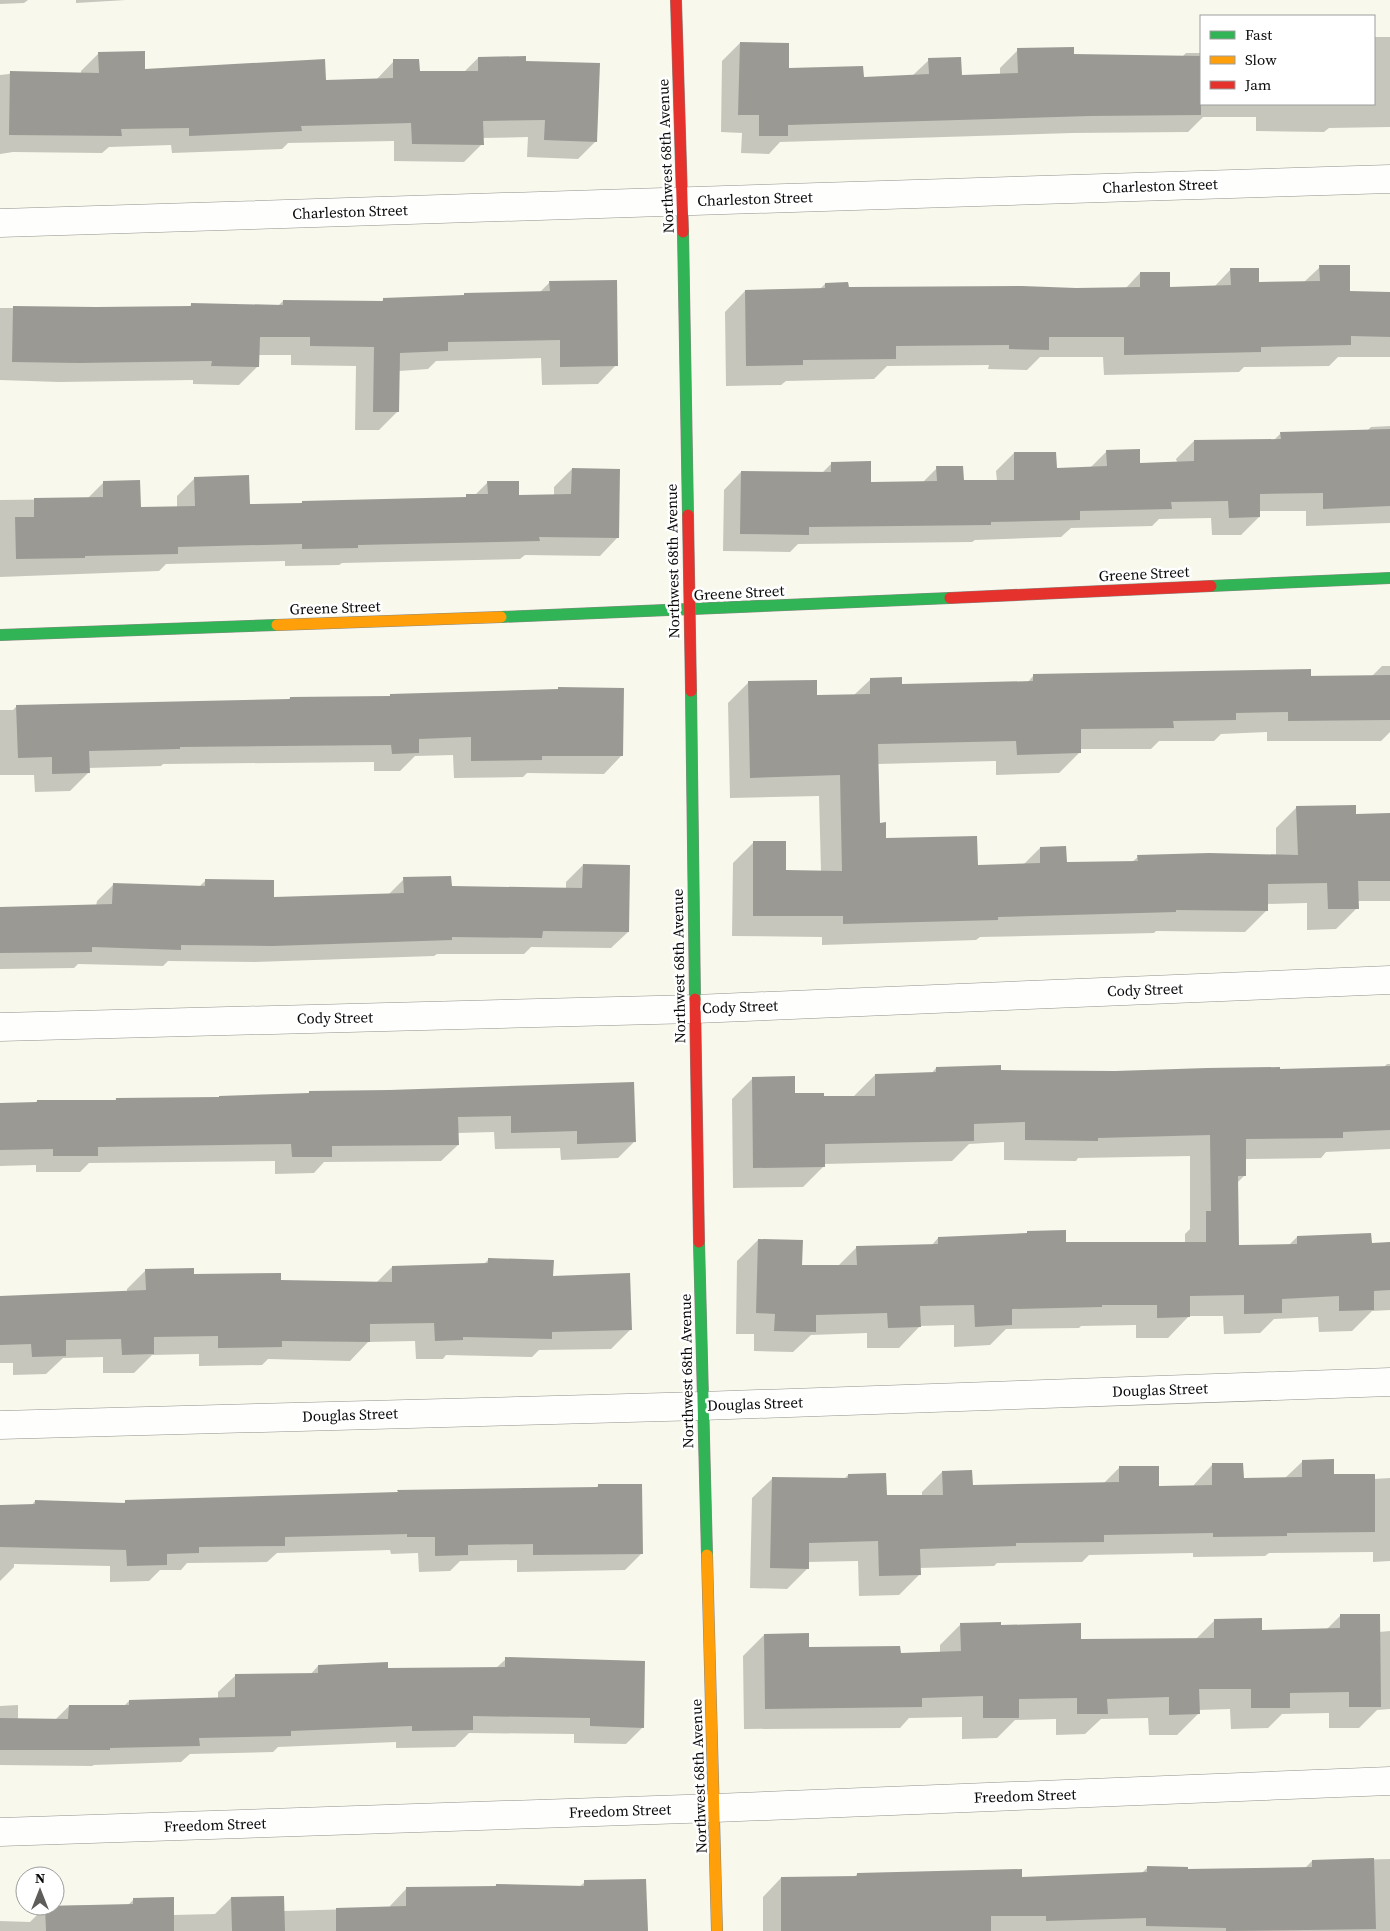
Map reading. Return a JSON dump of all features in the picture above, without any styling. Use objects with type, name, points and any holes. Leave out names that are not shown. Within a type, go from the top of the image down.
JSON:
[{"type":"street","name":"Northwest 68th Avenue","points":[[676,0],[682,201],[702,1406],[715,1808],[717,1931]]},
{"type":"street","name":"Charleston Street","points":[[0,223],[1390,179]]},
{"type":"street","name":"Greene Street","points":[[0,635],[688,610],[1390,578]]},
{"type":"street","name":"Cody Street","points":[[0,1027],[695,1009],[1390,980]]},
{"type":"street","name":"Douglas Street","points":[[0,1425],[702,1406],[1390,1382]]},
{"type":"street","name":"Freedom Street","points":[[0,1832],[715,1808],[1390,1781]]},
{"type":"building","points":[[740,42],[789,43],[789,68],[863,66],[864,77],[929,74],[928,58],[961,57],[962,75],[1018,73],[1017,48],[1074,47],[1074,54],[1200,56],[1201,115],[1090,116],[788,125],[788,136],[759,136],[759,115],[738,115]]},
{"type":"building","points":[[145,51],[145,69],[325,59],[326,80],[393,78],[393,59],[419,59],[420,71],[478,71],[478,57],[526,56],[526,61],[600,63],[597,142],[544,140],[545,120],[483,121],[484,145],[412,144],[411,123],[301,126],[302,131],[189,136],[189,128],[121,129],[122,136],[9,135],[10,71],[99,73],[98,52]]},
{"type":"building","points":[[1319,265],[1350,265],[1350,291],[1390,292],[1390,337],[1351,336],[1351,345],[1261,347],[1261,352],[1124,355],[1124,337],[1049,337],[1049,350],[1009,349],[1009,345],[896,346],[896,359],[803,360],[803,365],[746,366],[745,290],[825,288],[825,283],[848,282],[849,287],[1140,287],[1140,272],[1170,272],[1170,287],[1231,285],[1230,268],[1259,268],[1259,282],[1320,281]]},
{"type":"building","points":[[617,280],[618,366],[560,367],[560,340],[448,342],[448,351],[400,353],[399,412],[373,412],[374,347],[310,346],[310,337],[260,337],[259,367],[211,366],[212,361],[12,362],[13,306],[191,306],[191,303],[283,305],[283,300],[383,301],[383,298],[464,295],[464,293],[550,291],[549,281]]},
{"type":"building","points":[[1390,429],[1390,506],[1323,509],[1323,493],[1260,494],[1260,517],[1229,518],[1228,501],[1171,502],[1172,509],[1080,511],[1080,520],[991,522],[991,525],[809,527],[809,535],[740,534],[741,471],[831,472],[831,462],[871,461],[871,482],[937,481],[936,466],[963,466],[964,480],[1014,480],[1014,452],[1056,452],[1057,468],[1107,466],[1106,450],[1140,449],[1140,463],[1194,461],[1194,440],[1281,439],[1280,432]]},
{"type":"building","points":[[572,468],[620,469],[619,538],[539,537],[540,541],[358,545],[358,548],[302,549],[302,544],[178,547],[178,554],[16,559],[15,517],[34,517],[34,498],[103,497],[103,481],[140,480],[141,507],[195,506],[194,477],[249,475],[250,504],[302,503],[302,501],[466,497],[466,494],[488,494],[487,481],[519,481],[519,495],[571,494]]},
{"type":"building","points":[[1311,669],[1311,676],[1390,675],[1390,720],[1288,721],[1288,712],[1236,713],[1236,720],[1173,721],[1174,728],[1081,729],[1081,753],[1017,755],[1016,741],[878,744],[880,823],[886,822],[886,838],[977,836],[978,865],[1040,863],[1040,847],[1066,846],[1067,862],[1138,861],[1137,855],[1209,853],[1298,855],[1296,806],[1356,805],[1356,814],[1390,813],[1390,881],[1358,881],[1359,909],[1328,909],[1327,883],[1268,884],[1268,911],[1176,910],[1176,912],[998,917],[998,920],[843,924],[843,916],[753,916],[753,841],[786,841],[786,870],[842,871],[840,775],[750,778],[748,681],[817,680],[817,695],[870,694],[870,678],[902,677],[902,684],[1033,681],[1033,674]]},
{"type":"building","points":[[558,687],[624,688],[623,756],[542,756],[542,760],[471,761],[471,737],[419,739],[419,753],[392,754],[391,745],[180,747],[180,749],[89,751],[90,773],[52,774],[52,757],[18,758],[16,705],[390,696],[390,694],[558,689]]},
{"type":"building","points":[[583,864],[630,865],[629,932],[543,931],[542,938],[452,937],[452,940],[273,946],[181,945],[181,950],[92,947],[92,952],[0,953],[0,907],[112,904],[113,883],[205,886],[205,879],[274,880],[274,897],[404,893],[403,877],[451,876],[452,886],[582,888]]},
{"type":"building","points":[[1001,1065],[1001,1070],[1115,1071],[1390,1066],[1390,1130],[1343,1132],[1343,1138],[1246,1139],[1246,1176],[1238,1176],[1239,1245],[1297,1244],[1297,1236],[1371,1233],[1372,1243],[1390,1242],[1390,1290],[1374,1291],[1374,1310],[1339,1311],[1339,1296],[1282,1299],[1282,1313],[1244,1314],[1244,1295],[1190,1296],[1190,1317],[1157,1318],[1157,1305],[1102,1305],[1102,1307],[1012,1309],[1012,1325],[975,1327],[974,1305],[920,1306],[921,1327],[888,1328],[887,1313],[816,1315],[816,1332],[774,1331],[775,1314],[756,1313],[758,1239],[803,1240],[802,1265],[857,1265],[856,1246],[938,1244],[938,1237],[1027,1233],[1027,1231],[1066,1230],[1066,1242],[1206,1242],[1206,1211],[1211,1211],[1210,1135],[1098,1138],[1098,1141],[1025,1140],[1025,1122],[974,1124],[974,1141],[825,1144],[825,1167],[753,1168],[752,1077],[795,1076],[795,1093],[824,1093],[824,1096],[875,1096],[875,1074],[936,1072],[936,1067]]},
{"type":"building","points":[[634,1082],[636,1142],[577,1144],[577,1131],[511,1133],[511,1116],[458,1117],[459,1145],[332,1146],[332,1157],[292,1157],[291,1144],[98,1147],[98,1156],[53,1156],[53,1149],[0,1150],[0,1103],[37,1102],[37,1100],[219,1097],[309,1093],[309,1091]]},
{"type":"building","points":[[488,1258],[554,1260],[553,1276],[630,1273],[632,1330],[552,1332],[552,1339],[463,1337],[463,1340],[435,1341],[434,1323],[370,1324],[370,1342],[282,1341],[282,1347],[218,1348],[218,1336],[154,1337],[154,1354],[122,1355],[121,1339],[66,1340],[66,1356],[32,1357],[31,1344],[0,1345],[0,1296],[146,1290],[145,1269],[194,1268],[194,1274],[281,1273],[281,1280],[392,1282],[392,1266],[488,1263]]},
{"type":"building","points":[[1334,1459],[1334,1474],[1375,1474],[1375,1532],[1287,1533],[1287,1536],[1213,1537],[1213,1533],[1104,1535],[1104,1542],[1016,1543],[1016,1546],[920,1549],[921,1575],[879,1576],[878,1541],[809,1543],[809,1569],[770,1568],[772,1477],[848,1478],[848,1474],[886,1473],[887,1495],[943,1495],[942,1471],[972,1470],[973,1485],[1119,1482],[1119,1466],[1159,1466],[1159,1486],[1212,1485],[1212,1463],[1243,1463],[1244,1478],[1302,1477],[1302,1460]]},
{"type":"building","points":[[598,1484],[642,1484],[643,1554],[533,1555],[533,1544],[468,1545],[468,1555],[435,1556],[435,1537],[407,1537],[407,1534],[285,1537],[285,1546],[199,1547],[199,1553],[167,1554],[167,1565],[127,1566],[126,1550],[0,1547],[0,1505],[35,1504],[35,1500],[125,1503],[125,1500],[398,1492],[397,1490],[598,1487]]},
{"type":"building","points":[[1340,1614],[1380,1614],[1381,1707],[1349,1707],[1349,1692],[1290,1693],[1290,1708],[1251,1708],[1251,1689],[1199,1689],[1200,1714],[1169,1715],[1169,1697],[1107,1699],[1108,1714],[1077,1714],[1077,1698],[1019,1699],[1019,1718],[983,1718],[983,1696],[922,1698],[922,1707],[765,1709],[764,1634],[809,1633],[809,1647],[900,1646],[901,1653],[961,1651],[960,1623],[1001,1622],[1001,1625],[1081,1623],[1081,1639],[1214,1638],[1214,1619],[1262,1618],[1262,1630],[1340,1628]]},
{"type":"building","points":[[505,1657],[645,1661],[644,1728],[590,1726],[590,1718],[473,1716],[473,1730],[412,1731],[412,1726],[291,1731],[291,1736],[199,1738],[200,1746],[110,1748],[110,1750],[0,1750],[0,1718],[68,1719],[69,1705],[129,1705],[129,1700],[235,1697],[235,1674],[318,1673],[318,1665],[388,1662],[388,1668],[505,1667]]},
{"type":"building","points":[[1374,1858],[1376,1929],[1226,1931],[1226,1928],[1146,1926],[1146,1918],[1046,1921],[1046,1916],[991,1916],[991,1931],[781,1931],[781,1877],[857,1876],[857,1873],[1022,1869],[1022,1877],[1147,1872],[1147,1866],[1188,1867],[1188,1869],[1312,1867],[1312,1860]]},
{"type":"building","points":[[646,1879],[648,1931],[336,1931],[336,1908],[406,1906],[406,1887],[496,1886],[496,1884],[584,1886],[584,1880]]},
{"type":"building","points":[[284,1896],[285,1931],[232,1931],[231,1897]]},
{"type":"building","points":[[174,1897],[174,1931],[46,1931],[45,1916],[65,1916],[65,1906],[133,1904],[133,1898]]},
{"type":"traffic: fast","points":[[683,232],[688,515]]},
{"type":"traffic: fast","points":[[1211,586],[1390,578]]},
{"type":"traffic: fast","points":[[501,617],[950,598]]},
{"type":"traffic: fast","points":[[0,635],[277,625]]},
{"type":"traffic: fast","points":[[691,691],[695,999]]},
{"type":"traffic: fast","points":[[699,1242],[707,1555]]},
{"type":"traffic: slow","points":[[277,625],[501,617]]},
{"type":"traffic: slow","points":[[707,1555],[717,1931]]},
{"type":"traffic: jam","points":[[676,0],[683,232]]},
{"type":"traffic: jam","points":[[688,515],[691,691]]},
{"type":"traffic: jam","points":[[950,598],[1211,586]]},
{"type":"traffic: jam","points":[[695,999],[699,1242]]}]
